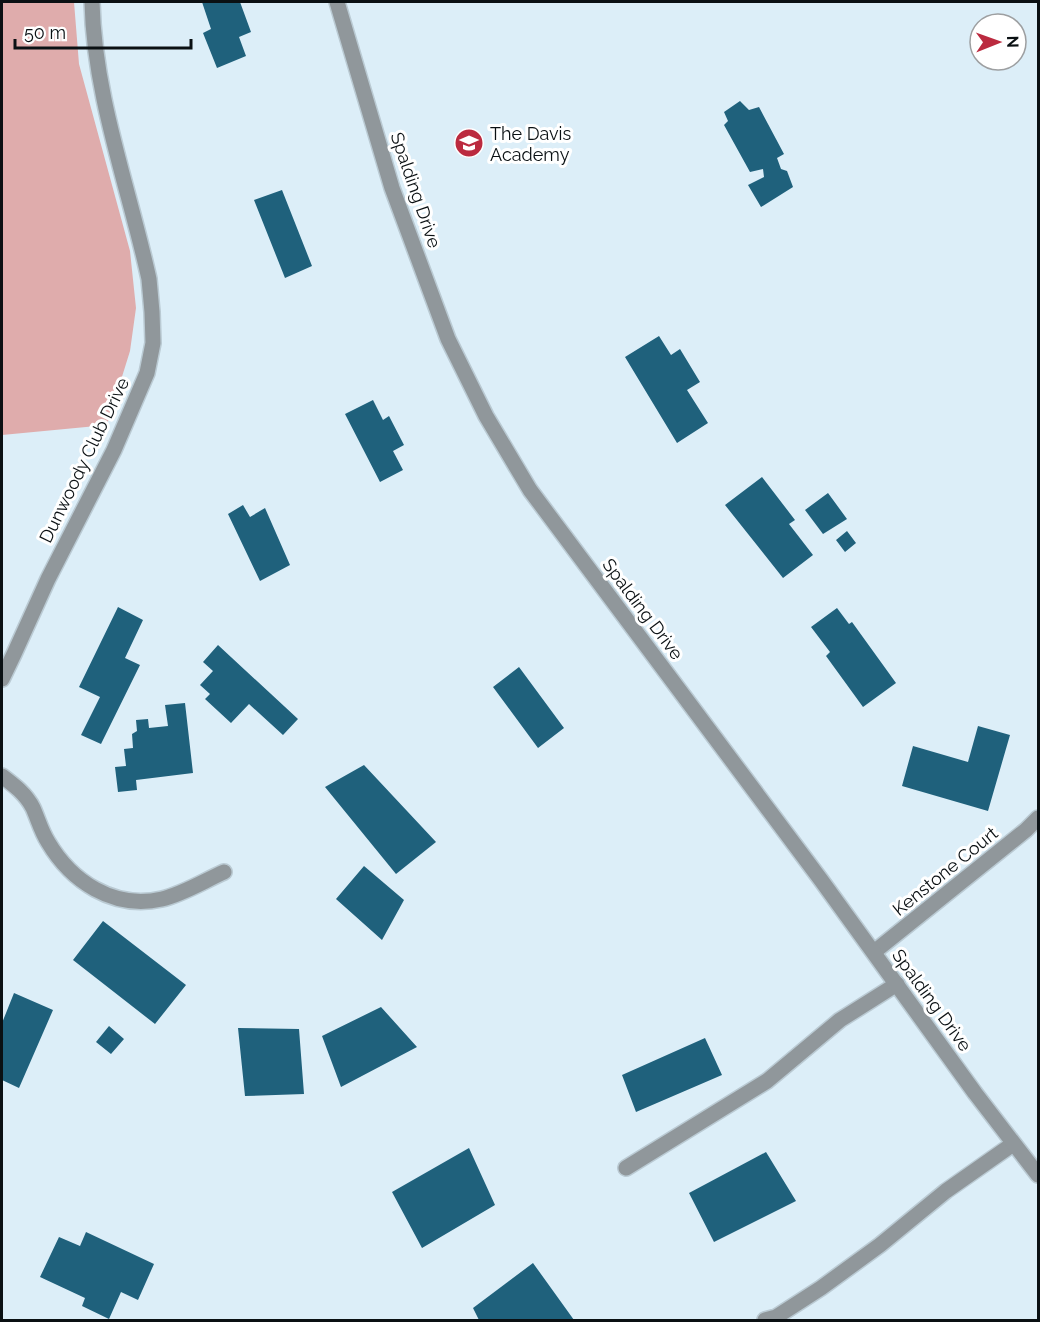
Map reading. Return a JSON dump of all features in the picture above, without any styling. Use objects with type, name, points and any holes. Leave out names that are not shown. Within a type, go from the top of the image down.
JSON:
[{"type":"street","name":"Dunwoody Club Drive","points":[[2,678],[8,657],[114,450],[147,373],[153,343],[149,279],[99,72],[92,2]]},
{"type":"street","name":"Spalding Drive","points":[[337,2],[392,188],[448,339],[486,416],[530,490],[1038,1175]]},
{"type":"street","points":[[2,776],[19,788],[32,806],[57,858],[78,879],[99,892],[129,900],[158,900],[174,896],[224,872]]},
{"type":"street","name":"Kenstone Court","points":[[874,952],[1038,818]]},
{"type":"street","points":[[626,1168],[767,1081],[840,1020],[897,984]]},
{"type":"street","points":[[765,1320],[776,1317],[821,1288],[880,1245],[946,1191],[1013,1144]]},
{"type":"shaded area","points":[[2,2],[74,2],[79,64],[130,251],[136,308],[130,351],[107,425],[2,435]]},
{"type":"building","points":[[202,2],[240,2],[251,32],[239,37],[246,56],[217,68],[203,33],[211,29]]},
{"type":"building","points":[[740,101],[749,110],[759,107],[784,154],[777,158],[781,169],[787,171],[793,187],[761,207],[748,185],[764,177],[763,169],[750,172],[724,125],[728,121],[724,112]]},
{"type":"building","points":[[282,190],[312,266],[285,278],[254,200]]},
{"type":"building","points":[[659,336],[671,355],[680,349],[700,382],[687,390],[708,423],[677,443],[625,357]]},
{"type":"building","points":[[373,400],[383,420],[389,416],[404,445],[393,451],[403,470],[380,482],[345,414]]},
{"type":"building","points":[[762,477],[795,520],[789,524],[813,555],[783,578],[725,505]]},
{"type":"building","points":[[828,493],[847,519],[823,534],[805,510]]},
{"type":"building","points":[[243,505],[250,517],[265,508],[290,565],[260,581],[228,514]]},
{"type":"building","points":[[847,531],[856,543],[845,552],[836,540]]},
{"type":"building","points":[[118,607],[143,620],[125,658],[140,665],[101,744],[81,735],[100,697],[79,687]]},
{"type":"building","points":[[837,608],[849,624],[852,622],[896,683],[863,707],[826,656],[830,652],[811,627]]},
{"type":"building","points":[[218,645],[298,719],[283,735],[249,704],[231,723],[205,699],[210,694],[200,685],[213,671],[203,662]]},
{"type":"building","points":[[519,667],[564,728],[538,748],[493,687]]},
{"type":"building","points":[[185,703],[193,773],[136,780],[137,790],[118,792],[115,767],[126,766],[124,749],[133,748],[132,734],[137,731],[136,720],[148,719],[149,728],[168,726],[165,705]]},
{"type":"building","points":[[978,726],[1010,735],[988,811],[902,786],[913,746],[968,762]]},
{"type":"building","points":[[364,765],[436,842],[396,874],[325,787]]},
{"type":"building","points":[[364,866],[404,900],[382,940],[336,899]]},
{"type":"building","points":[[103,921],[186,985],[155,1024],[73,960]]},
{"type":"building","points":[[14,993],[53,1010],[19,1088],[2,1080],[2,1023]]},
{"type":"building","points":[[381,1007],[417,1047],[341,1087],[322,1036]]},
{"type":"building","points":[[109,1026],[124,1039],[111,1054],[96,1042]]},
{"type":"building","points":[[238,1028],[299,1029],[304,1094],[245,1096]]},
{"type":"building","points":[[705,1038],[722,1075],[636,1112],[622,1075]]},
{"type":"building","points":[[469,1148],[495,1205],[422,1248],[392,1192]]},
{"type":"building","points":[[766,1152],[796,1201],[714,1242],[689,1193]]},
{"type":"building","points":[[86,1232],[154,1264],[138,1300],[121,1292],[109,1319],[82,1306],[85,1298],[40,1277],[59,1237],[80,1246]]},
{"type":"building","points":[[533,1263],[574,1320],[479,1320],[473,1308]]},
{"type":"place","name":"The Davis Academy","points":[[469,143]]}]
